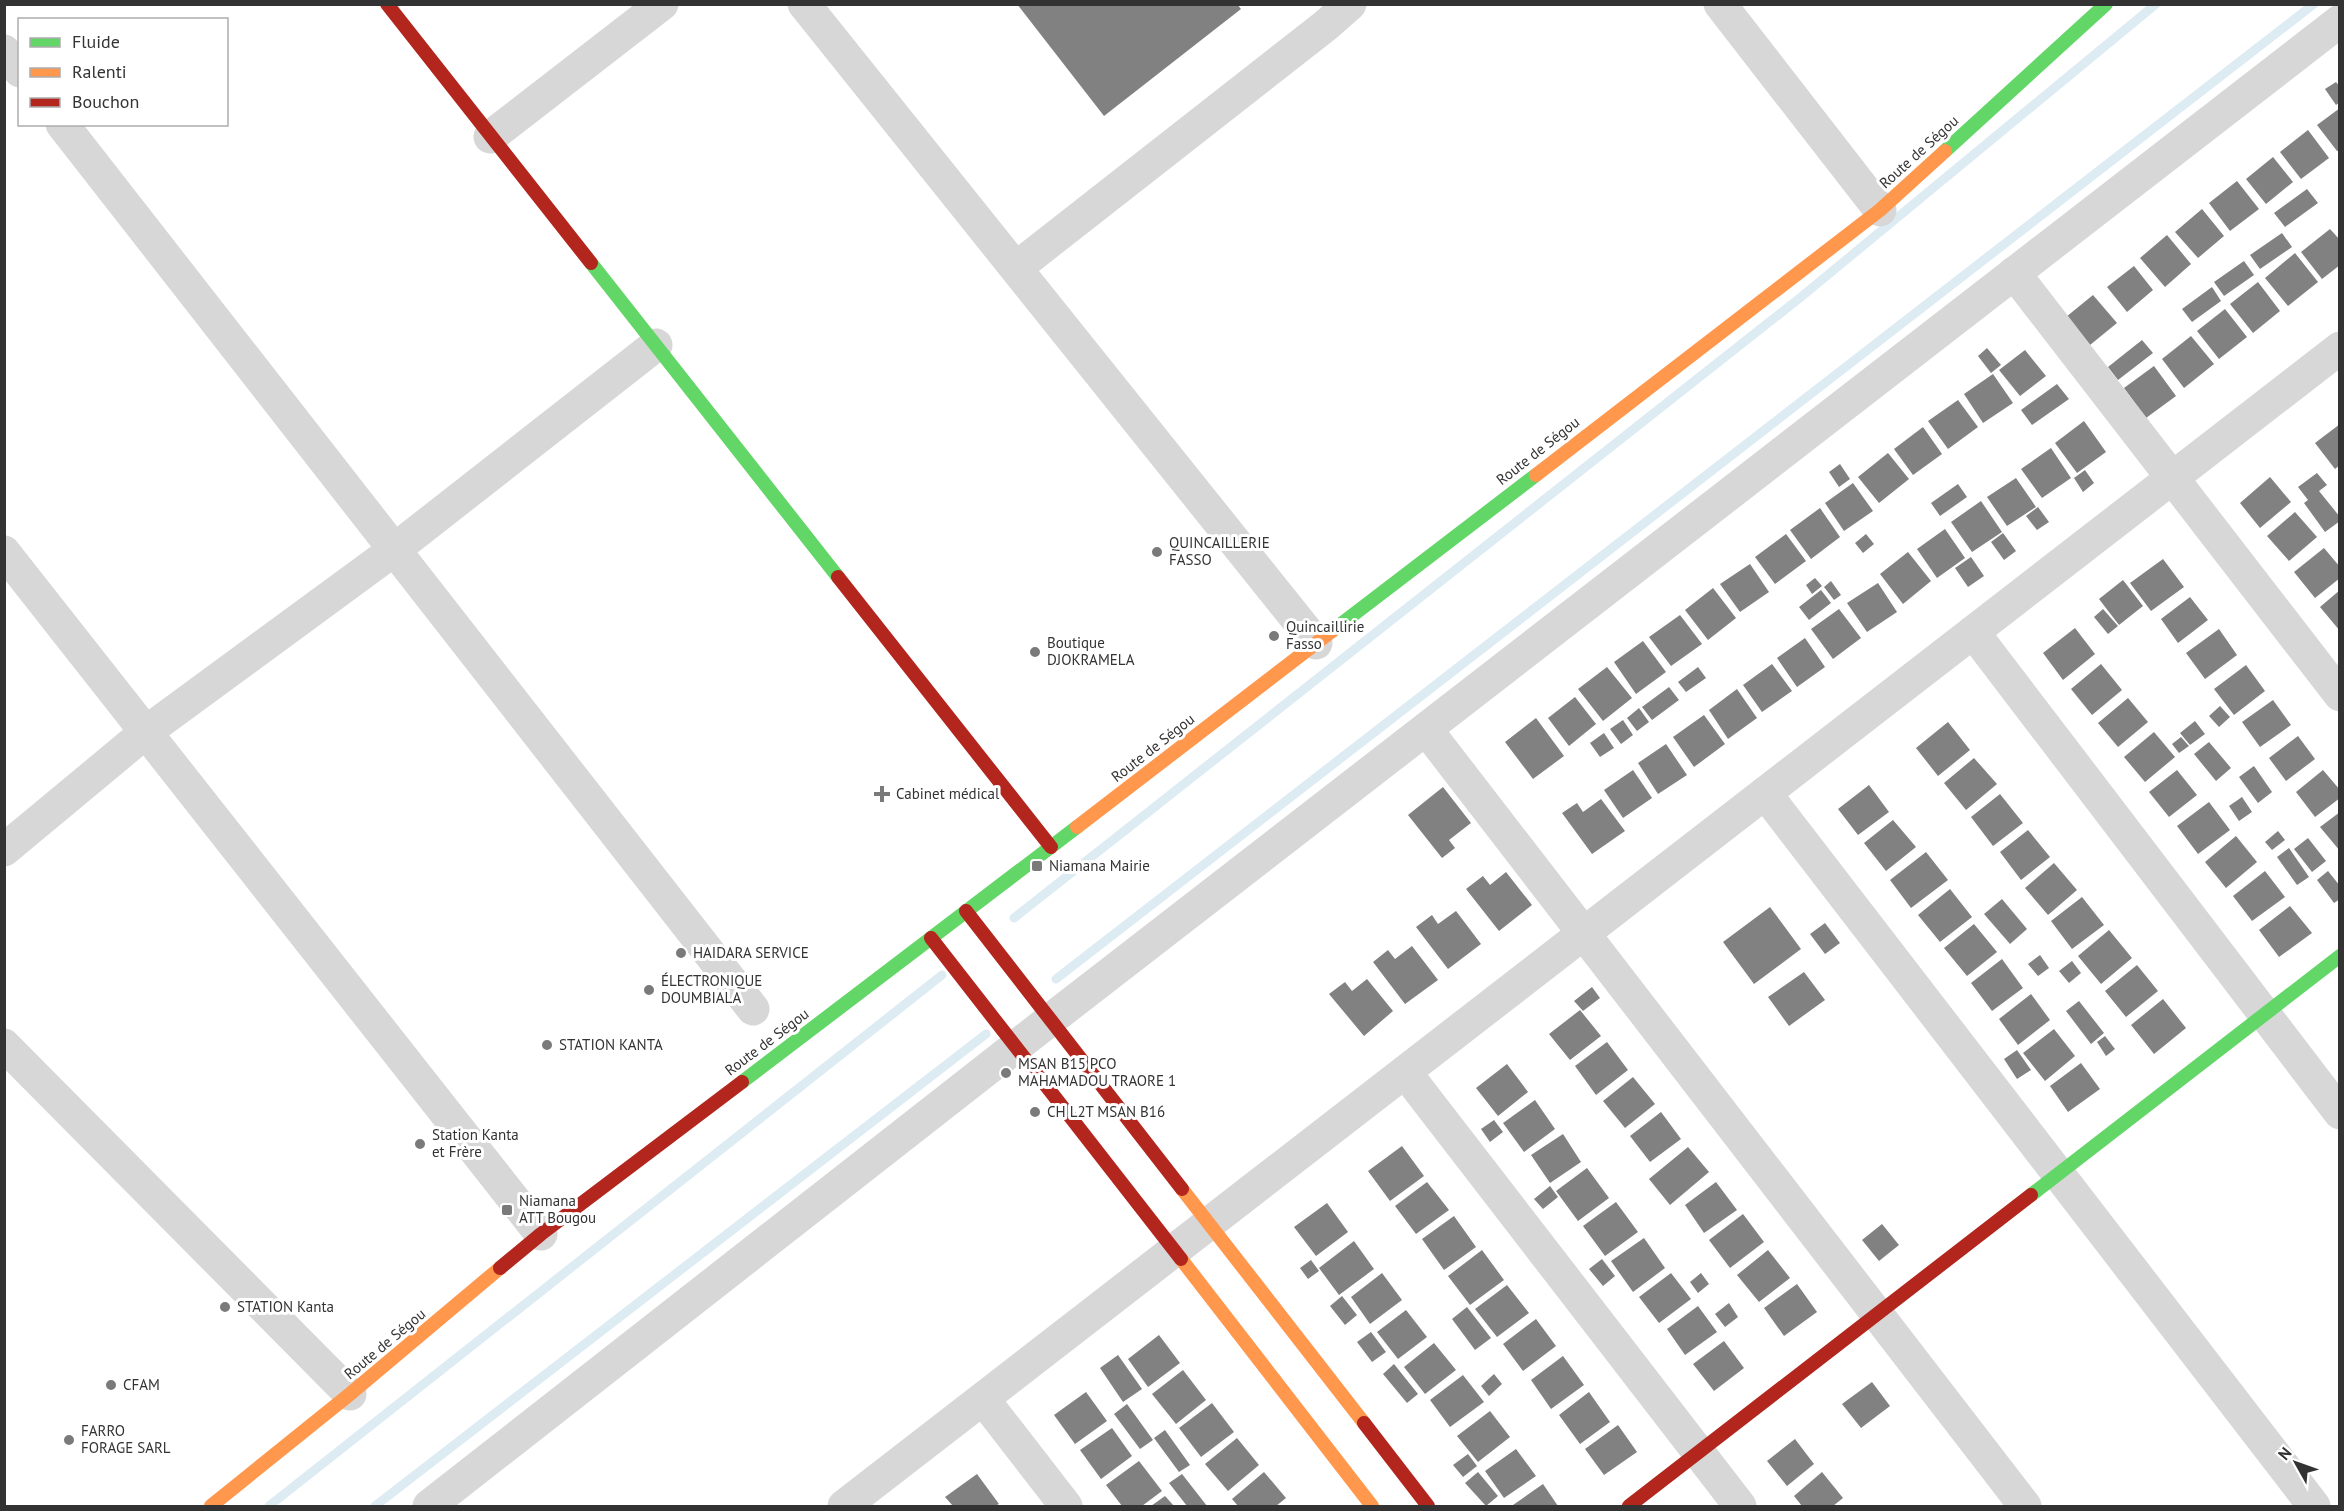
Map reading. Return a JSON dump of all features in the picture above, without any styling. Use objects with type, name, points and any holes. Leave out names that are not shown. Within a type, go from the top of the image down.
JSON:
[{"type":"main road","points":[[387,4],[1051,847]]},
{"type":"main road","name":"Route de Ségou","points":[[212,1506],[542,1234],[1051,847],[1880,210],[2106,4]]},
{"type":"main road","points":[[966,911],[1428,1506]]},
{"type":"main road","points":[[931,938],[1371,1506]]},
{"type":"main road","points":[[1629,1506],[2340,956]]},
{"type":"street","points":[[490,137],[662,4]]},
{"type":"street","points":[[804,4],[1316,643]]},
{"type":"street","points":[[1016,268],[1316,15],[1350,4]]},
{"type":"street","points":[[1720,4],[1880,210]]},
{"type":"street","points":[[429,1506],[1050,1020],[2340,21]]},
{"type":"street","points":[[4,51],[18,68]]},
{"type":"street","points":[[64,126],[753,1009]]},
{"type":"street","points":[[2014,273],[2340,695]]},
{"type":"street","points":[[4,850],[146,732],[394,550],[656,345]]},
{"type":"street","points":[[844,1506],[2340,348]]},
{"type":"street","points":[[4,552],[542,1234]]},
{"type":"street","points":[[1973,632],[2340,1113]]},
{"type":"street","points":[[1426,729],[2025,1506]]},
{"type":"street","points":[[1765,794],[2314,1506]]},
{"type":"street","points":[[4,1045],[350,1394]]},
{"type":"street","points":[[1405,1072],[1740,1506]]},
{"type":"street","points":[[983,1399],[1066,1506]]},
{"type":"building","points":[[1017,4],[1237,4],[1241,9],[1104,116]]},
{"type":"building","points":[[2336,82],[2340,87],[2340,102],[2336,105],[2325,89]]},
{"type":"building","points":[[2340,108],[2340,150],[2337,151],[2317,125]]},
{"type":"building","points":[[2308,130],[2329,158],[2301,179],[2280,152]]},
{"type":"building","points":[[2273,157],[2293,182],[2266,204],[2246,179]]},
{"type":"building","points":[[2237,181],[2259,209],[2230,231],[2209,203]]},
{"type":"building","points":[[2307,189],[2318,203],[2285,227],[2274,213]]},
{"type":"building","points":[[2202,209],[2224,236],[2198,258],[2175,232]]},
{"type":"building","points":[[2330,229],[2340,240],[2340,265],[2322,279],[2301,252]]},
{"type":"building","points":[[2282,233],[2292,247],[2260,269],[2250,255]]},
{"type":"building","points":[[2167,235],[2191,264],[2165,287],[2140,258]]},
{"type":"building","points":[[2295,253],[2318,282],[2288,306],[2265,278]]},
{"type":"building","points":[[2244,261],[2254,275],[2224,296],[2214,282]]},
{"type":"building","points":[[2134,266],[2153,290],[2127,312],[2107,287]]},
{"type":"building","points":[[2258,282],[2280,311],[2253,333],[2230,304]]},
{"type":"building","points":[[2212,287],[2221,301],[2192,322],[2182,309]]},
{"type":"building","points":[[2093,295],[2117,323],[2090,345],[2066,317]]},
{"type":"building","points":[[2225,309],[2247,337],[2219,359],[2197,331]]},
{"type":"building","points":[[2191,336],[2214,364],[2184,388],[2162,359]]},
{"type":"building","points":[[2142,340],[2153,353],[2118,380],[2108,367]]},
{"type":"building","points":[[1987,348],[2001,365],[1991,373],[1978,356]]},
{"type":"building","points":[[2025,350],[2046,376],[2020,396],[1999,370]]},
{"type":"building","points":[[2154,366],[2176,396],[2146,418],[2124,388]]},
{"type":"building","points":[[1993,374],[2013,403],[1983,423],[1964,394]]},
{"type":"building","points":[[2057,384],[2069,399],[2032,425],[2021,410]]},
{"type":"building","points":[[1958,400],[1978,427],[1948,449],[1928,421]]},
{"type":"building","points":[[2084,421],[2106,452],[2077,473],[2055,443]]},
{"type":"building","points":[[2340,424],[2340,465],[2335,469],[2315,443]]},
{"type":"building","points":[[1923,427],[1942,454],[1913,475],[1894,449]]},
{"type":"building","points":[[2051,448],[2071,478],[2042,498],[2021,469]]},
{"type":"building","points":[[1888,453],[1909,479],[1879,503],[1858,477]]},
{"type":"building","points":[[1840,464],[1850,479],[1839,487],[1829,472]]},
{"type":"building","points":[[2085,470],[2094,483],[2083,492],[2074,478]]},
{"type":"building","points":[[2317,473],[2327,485],[2319,491],[2340,517],[2340,521],[2325,532],[2304,503],[2308,500],[2298,487]]},
{"type":"building","points":[[2270,477],[2291,502],[2260,528],[2240,503]]},
{"type":"building","points":[[2016,478],[2036,507],[2007,526],[1987,497]]},
{"type":"building","points":[[1853,483],[1873,511],[1844,531],[1825,503]]},
{"type":"building","points":[[1958,484],[1967,497],[1940,516],[1931,503]]},
{"type":"building","points":[[1981,501],[2002,532],[1972,552],[1951,522]]},
{"type":"building","points":[[2038,507],[2049,522],[2037,530],[2026,516]]},
{"type":"building","points":[[1820,508],[1840,537],[1811,559],[1790,530]]},
{"type":"building","points":[[2295,512],[2317,537],[2289,561],[2267,536]]},
{"type":"building","points":[[1945,529],[1965,558],[1937,578],[1917,549]]},
{"type":"building","points":[[2003,533],[2016,551],[2004,560],[1991,542]]},
{"type":"building","points":[[1786,534],[1806,561],[1775,584],[1755,557]]},
{"type":"building","points":[[1866,534],[1874,544],[1863,553],[1855,543]]},
{"type":"building","points":[[2324,548],[2340,567],[2340,578],[2315,598],[2294,572]]},
{"type":"building","points":[[1908,552],[1931,581],[1903,604],[1880,574]]},
{"type":"building","points":[[1971,557],[1984,576],[1968,587],[1955,568]]},
{"type":"building","points":[[2163,559],[2184,587],[2151,611],[2130,583]]},
{"type":"building","points":[[1750,564],[1769,592],[1740,612],[1720,584]]},
{"type":"building","points":[[1815,578],[1822,586],[1812,594],[1806,585]]},
{"type":"building","points":[[2123,580],[2143,606],[2119,625],[2099,599]]},
{"type":"building","points":[[1831,581],[1841,595],[1834,600],[1824,587]]},
{"type":"building","points":[[1878,583],[1897,612],[1867,632],[1847,603]]},
{"type":"building","points":[[1713,588],[1736,618],[1708,640],[1685,610]]},
{"type":"building","points":[[1821,590],[1831,603],[1809,620],[1799,607]]},
{"type":"building","points":[[2340,590],[2340,631],[2320,607]]},
{"type":"building","points":[[2190,597],[2208,620],[2178,643],[2161,619]]},
{"type":"building","points":[[1839,609],[1861,638],[1833,659],[1811,629]]},
{"type":"building","points":[[2103,609],[2118,626],[2108,634],[2094,617]]},
{"type":"building","points":[[1680,615],[1702,644],[1671,666],[1649,637]]},
{"type":"building","points":[[2075,628],[2095,654],[2063,680],[2043,653]]},
{"type":"building","points":[[2219,629],[2237,655],[2205,679],[2186,653]]},
{"type":"building","points":[[1805,638],[1825,667],[1797,687],[1777,658]]},
{"type":"building","points":[[1643,641],[1666,672],[1636,694],[1614,662]]},
{"type":"building","points":[[1772,664],[1792,691],[1762,712],[1743,685]]},
{"type":"building","points":[[2101,664],[2122,690],[2092,715],[2071,689]]},
{"type":"building","points":[[2246,665],[2265,691],[2234,715],[2214,689]]},
{"type":"building","points":[[1607,667],[1632,698],[1603,721],[1578,689]]},
{"type":"building","points":[[1698,667],[1706,678],[1686,692],[1678,682]]},
{"type":"building","points":[[1669,687],[1679,700],[1652,720],[1642,707]]},
{"type":"building","points":[[1737,689],[1757,718],[1728,739],[1709,710]]},
{"type":"building","points":[[1575,697],[1596,724],[1569,746],[1548,718]]},
{"type":"building","points":[[2128,698],[2148,722],[2118,747],[2098,723]]},
{"type":"building","points":[[2273,700],[2291,725],[2260,747],[2242,722]]},
{"type":"building","points":[[2220,706],[2230,717],[2219,727],[2209,716]]},
{"type":"building","points":[[1639,708],[1649,722],[1637,731],[1627,718]]},
{"type":"building","points":[[1704,715],[1725,744],[1694,767],[1673,737]]},
{"type":"building","points":[[1536,718],[1564,756],[1533,779],[1505,742]]},
{"type":"building","points":[[1623,720],[1633,735],[1621,744],[1610,729]]},
{"type":"building","points":[[2195,721],[2205,734],[2190,745],[2180,733]]},
{"type":"building","points":[[1948,722],[1970,750],[1938,776],[1916,748]]},
{"type":"building","points":[[2154,732],[2175,757],[2145,782],[2124,757]]},
{"type":"building","points":[[1604,733],[1614,748],[1600,757],[1590,743]]},
{"type":"building","points":[[2298,736],[2315,759],[2286,781],[2269,758]]},
{"type":"building","points":[[2181,737],[2189,746],[2179,753],[2172,744]]},
{"type":"building","points":[[2209,742],[2231,768],[2216,781],[2194,754]]},
{"type":"building","points":[[1666,744],[1687,775],[1658,794],[1638,763]]},
{"type":"building","points":[[1974,758],[1997,784],[1966,810],[1944,783]]},
{"type":"building","points":[[2254,766],[2272,792],[2258,803],[2239,777]]},
{"type":"building","points":[[1633,770],[1652,798],[1623,818],[1604,790]]},
{"type":"building","points":[[2177,770],[2197,795],[2169,817],[2149,792]]},
{"type":"building","points":[[2323,770],[2340,790],[2340,798],[2315,817],[2296,792]]},
{"type":"building","points":[[1869,785],[1889,812],[1858,835],[1838,809]]},
{"type":"building","points":[[1443,787],[1471,823],[1449,840],[1455,848],[1442,858],[1408,815]]},
{"type":"building","points":[[2000,794],[2023,823],[1993,846],[1971,817]]},
{"type":"building","points":[[2242,797],[2252,812],[2239,821],[2229,806]]},
{"type":"building","points":[[1601,799],[1625,831],[1592,854],[1562,813],[1577,803],[1583,812]]},
{"type":"building","points":[[2209,802],[2230,830],[2198,854],[2177,826]]},
{"type":"building","points":[[2340,812],[2340,851],[2320,827]]},
{"type":"building","points":[[1893,820],[1916,847],[1886,871],[1864,843]]},
{"type":"building","points":[[2028,830],[2050,857],[2021,880],[2000,852]]},
{"type":"building","points":[[2278,831],[2285,840],[2272,850],[2265,842]]},
{"type":"building","points":[[2236,836],[2257,862],[2226,888],[2205,862]]},
{"type":"building","points":[[2308,838],[2326,861],[2312,872],[2294,849]]},
{"type":"building","points":[[2289,848],[2309,877],[2297,885],[2277,857]]},
{"type":"building","points":[[1926,852],[1948,880],[1911,908],[1890,880]]},
{"type":"building","points":[[2054,863],[2077,890],[2048,915],[2025,888]]},
{"type":"building","points":[[2265,871],[2285,897],[2252,921],[2233,896]]},
{"type":"building","points":[[2328,871],[2340,886],[2340,899],[2334,903],[2317,880]]},
{"type":"building","points":[[1506,872],[1532,905],[1499,931],[1466,889],[1483,876],[1490,885]]},
{"type":"building","points":[[1950,889],[1972,917],[1940,942],[1918,915]]},
{"type":"building","points":[[2082,897],[2104,925],[2072,949],[2051,921]]},
{"type":"building","points":[[2002,899],[2027,929],[2010,944],[1984,914]]},
{"type":"building","points":[[2290,906],[2312,933],[2279,957],[2259,930]]},
{"type":"building","points":[[1770,907],[1801,949],[1754,984],[1723,942]]},
{"type":"building","points":[[1456,911],[1481,944],[1448,969],[1416,927],[1432,915],[1438,924]]},
{"type":"building","points":[[1825,923],[1840,943],[1825,954],[1810,934]]},
{"type":"building","points":[[1974,924],[1997,952],[1967,976],[1944,948]]},
{"type":"building","points":[[2109,930],[2132,958],[2101,984],[2078,956]]},
{"type":"building","points":[[1412,946],[1438,980],[1405,1004],[1373,962],[1388,950],[1395,959]]},
{"type":"building","points":[[2040,955],[2049,968],[2038,976],[2028,964]]},
{"type":"building","points":[[2002,959],[2023,988],[1992,1011],[1971,983]]},
{"type":"building","points":[[2072,961],[2081,973],[2069,983],[2059,971]]},
{"type":"building","points":[[2137,965],[2158,991],[2126,1017],[2105,991]]},
{"type":"building","points":[[1804,972],[1825,1000],[1789,1026],[1768,997]]},
{"type":"building","points":[[1367,979],[1393,1011],[1364,1036],[1329,994],[1345,982],[1352,991]]},
{"type":"building","points":[[1592,987],[1600,998],[1583,1011],[1574,1001]]},
{"type":"building","points":[[2031,994],[2050,1020],[2018,1045],[1999,1019]]},
{"type":"building","points":[[2163,999],[2186,1028],[2154,1054],[2131,1025]]},
{"type":"building","points":[[2079,1001],[2104,1033],[2091,1044],[2066,1011]]},
{"type":"building","points":[[1580,1010],[1601,1036],[1570,1060],[1549,1034]]},
{"type":"building","points":[[2054,1029],[2075,1056],[2045,1081],[2023,1053]]},
{"type":"building","points":[[2105,1036],[2115,1049],[2106,1056],[2097,1042]]},
{"type":"building","points":[[1607,1042],[1628,1070],[1596,1095],[1575,1066]]},
{"type":"building","points":[[2017,1050],[2031,1070],[2017,1079],[2004,1059]]},
{"type":"building","points":[[2081,1063],[2100,1089],[2068,1112],[2050,1086]]},
{"type":"building","points":[[1507,1064],[1528,1092],[1498,1116],[1476,1088]]},
{"type":"building","points":[[1633,1077],[1655,1104],[1625,1128],[1603,1101]]},
{"type":"building","points":[[1535,1100],[1555,1129],[1524,1152],[1503,1123]]},
{"type":"building","points":[[1661,1112],[1681,1139],[1650,1162],[1630,1136]]},
{"type":"building","points":[[1494,1120],[1503,1132],[1490,1142],[1481,1129]]},
{"type":"building","points":[[1563,1134],[1581,1162],[1550,1183],[1531,1155]]},
{"type":"building","points":[[1402,1146],[1424,1176],[1390,1201],[1368,1171]]},
{"type":"building","points":[[1688,1147],[1709,1172],[1670,1205],[1649,1179]]},
{"type":"building","points":[[1587,1168],[1609,1198],[1578,1221],[1556,1191]]},
{"type":"building","points":[[1427,1182],[1449,1210],[1416,1234],[1395,1206]]},
{"type":"building","points":[[1716,1182],[1737,1210],[1704,1233],[1685,1205]]},
{"type":"building","points":[[1550,1186],[1558,1197],[1543,1209],[1534,1199]]},
{"type":"building","points":[[1616,1202],[1638,1232],[1605,1256],[1583,1226]]},
{"type":"building","points":[[1327,1203],[1348,1232],[1316,1256],[1294,1227]]},
{"type":"building","points":[[1743,1214],[1764,1242],[1730,1268],[1709,1240]]},
{"type":"building","points":[[1454,1216],[1476,1247],[1444,1270],[1422,1239]]},
{"type":"building","points":[[1882,1224],[1899,1245],[1879,1261],[1862,1240]]},
{"type":"building","points":[[1644,1238],[1665,1268],[1633,1292],[1611,1261]]},
{"type":"building","points":[[1354,1241],[1374,1269],[1339,1295],[1319,1268]]},
{"type":"building","points":[[1482,1250],[1504,1280],[1470,1305],[1448,1276]]},
{"type":"building","points":[[1768,1250],[1790,1278],[1759,1302],[1737,1275]]},
{"type":"building","points":[[1602,1259],[1615,1276],[1603,1286],[1589,1269]]},
{"type":"building","points":[[1311,1260],[1319,1271],[1308,1279],[1300,1268]]},
{"type":"building","points":[[1382,1273],[1402,1300],[1370,1324],[1351,1297]]},
{"type":"building","points":[[1671,1273],[1691,1299],[1659,1323],[1639,1297]]},
{"type":"building","points":[[1701,1273],[1709,1284],[1698,1293],[1690,1282]]},
{"type":"building","points":[[1797,1284],[1817,1312],[1784,1336],[1764,1308]]},
{"type":"building","points":[[1507,1285],[1529,1313],[1497,1337],[1475,1309]]},
{"type":"building","points":[[1342,1296],[1357,1315],[1345,1325],[1330,1306]]},
{"type":"building","points":[[1729,1303],[1738,1317],[1725,1327],[1715,1314]]},
{"type":"building","points":[[1698,1306],[1717,1332],[1685,1355],[1667,1329]]},
{"type":"building","points":[[1467,1307],[1491,1338],[1475,1350],[1452,1319]]},
{"type":"building","points":[[1406,1310],[1427,1337],[1398,1359],[1377,1332]]},
{"type":"building","points":[[1536,1319],[1556,1346],[1523,1371],[1503,1344]]},
{"type":"building","points":[[1371,1332],[1386,1352],[1372,1362],[1357,1342]]},
{"type":"building","points":[[1159,1335],[1180,1363],[1148,1387],[1128,1359]]},
{"type":"building","points":[[1724,1341],[1744,1368],[1714,1391],[1693,1364]]},
{"type":"building","points":[[1434,1343],[1456,1370],[1425,1394],[1404,1367]]},
{"type":"building","points":[[1118,1355],[1142,1389],[1123,1402],[1100,1368]]},
{"type":"building","points":[[1563,1356],[1584,1385],[1551,1409],[1531,1380]]},
{"type":"building","points":[[1394,1364],[1418,1394],[1407,1403],[1383,1374]]},
{"type":"building","points":[[1183,1370],[1206,1400],[1176,1424],[1152,1394]]},
{"type":"building","points":[[1494,1374],[1502,1384],[1489,1396],[1481,1386]]},
{"type":"building","points":[[1463,1375],[1484,1402],[1450,1427],[1430,1400]]},
{"type":"building","points":[[1872,1382],[1890,1406],[1861,1428],[1842,1404]]},
{"type":"building","points":[[1086,1392],[1107,1421],[1075,1444],[1054,1415]]},
{"type":"building","points":[[1589,1392],[1610,1422],[1580,1444],[1559,1415]]},
{"type":"building","points":[[1212,1403],[1234,1432],[1201,1457],[1179,1428]]},
{"type":"building","points":[[1127,1404],[1153,1440],[1140,1449],[1114,1414]]},
{"type":"building","points":[[1490,1411],[1510,1437],[1478,1462],[1457,1436]]},
{"type":"building","points":[[1618,1425],[1637,1452],[1604,1475],[1585,1449]]},
{"type":"building","points":[[1112,1428],[1132,1456],[1101,1479],[1080,1450]]},
{"type":"building","points":[[1165,1430],[1190,1465],[1179,1472],[1154,1438]]},
{"type":"building","points":[[1237,1438],[1259,1465],[1228,1491],[1205,1464]]},
{"type":"building","points":[[1795,1439],[1814,1464],[1787,1486],[1767,1461]]},
{"type":"building","points":[[1516,1449],[1536,1476],[1504,1498],[1485,1471]]},
{"type":"building","points":[[1468,1454],[1477,1466],[1463,1477],[1453,1465]]},
{"type":"building","points":[[1139,1461],[1162,1491],[1142,1506],[1122,1506],[1106,1485]]},
{"type":"building","points":[[1264,1472],[1286,1498],[1276,1506],[1238,1506],[1232,1499]]},
{"type":"building","points":[[1478,1472],[1498,1496],[1486,1506],[1465,1483]]},
{"type":"building","points":[[1822,1472],[1843,1498],[1833,1506],[1802,1506],[1794,1496]]},
{"type":"building","points":[[977,1474],[999,1504],[995,1506],[953,1506],[945,1497]]},
{"type":"building","points":[[1182,1474],[1207,1506],[1187,1506],[1169,1483]]},
{"type":"building","points":[[1543,1484],[1558,1506],[1513,1505]]},
{"type":"building","points":[[1165,1496],[1174,1506],[1151,1506]]},
{"type":"waterway","points":[[1014,918],[1801,297],[2156,4]]},
{"type":"waterway","points":[[1056,979],[2314,4]]},
{"type":"waterway","points":[[269,1506],[942,975]]},
{"type":"waterway","points":[[375,1506],[986,1034]]},
{"type":"traffic: fast","points":[[1945,151],[2106,4]]},
{"type":"traffic: fast","points":[[591,263],[838,577]]},
{"type":"traffic: fast","points":[[1332,631],[1536,475]]},
{"type":"traffic: fast","points":[[742,1082],[1077,827]]},
{"type":"traffic: fast","points":[[2031,1195],[2340,956]]},
{"type":"traffic: slow","points":[[1536,475],[1880,210],[1945,151]]},
{"type":"traffic: slow","points":[[1077,827],[1332,631]]},
{"type":"traffic: slow","points":[[1182,1189],[1364,1423]]},
{"type":"traffic: slow","points":[[1181,1259],[1372,1506]]},
{"type":"traffic: slow","points":[[211,1506],[350,1394],[500,1268]]},
{"type":"traffic: jam","points":[[387,4],[591,263]]},
{"type":"traffic: jam","points":[[838,577],[1051,847]]},
{"type":"traffic: jam","points":[[966,911],[1182,1189]]},
{"type":"traffic: jam","points":[[931,938],[1181,1259]]},
{"type":"traffic: jam","points":[[500,1268],[541,1234],[742,1082]]},
{"type":"traffic: jam","points":[[1629,1506],[2031,1195]]},
{"type":"traffic: jam","points":[[1364,1423],[1428,1506]]},
{"type":"place","name":"QUINCAILLERIE FASSO","points":[[1157,552]]},
{"type":"place","name":"Quincaillirie Fasso","points":[[1274,636]]},
{"type":"place","name":"Boutique DJOKRAMELA","points":[[1035,652]]},
{"type":"place","name":"Cabinet médical","points":[[882,794]]},
{"type":"place","name":"Niamana Mairie","points":[[1037,866]]},
{"type":"place","name":"HAIDARA SERVICE","points":[[681,953]]},
{"type":"place","name":"ÉLECTRONIQUE DOUMBIALA","points":[[649,990]]},
{"type":"place","name":"STATION KANTA","points":[[547,1045]]},
{"type":"place","name":"MSAN B15 PCO MAHAMADOU TRAORE 1","points":[[1006,1073]]},
{"type":"place","name":"CH L2T MSAN B16","points":[[1035,1112]]},
{"type":"place","name":"Station Kanta et Frère","points":[[420,1144]]},
{"type":"place","name":"Niamana ATT Bougou","points":[[507,1210]]},
{"type":"place","name":"STATION Kanta","points":[[225,1307]]},
{"type":"place","name":"CFAM","points":[[111,1385]]},
{"type":"place","name":"FARRO FORAGE SARL","points":[[69,1440]]}]
